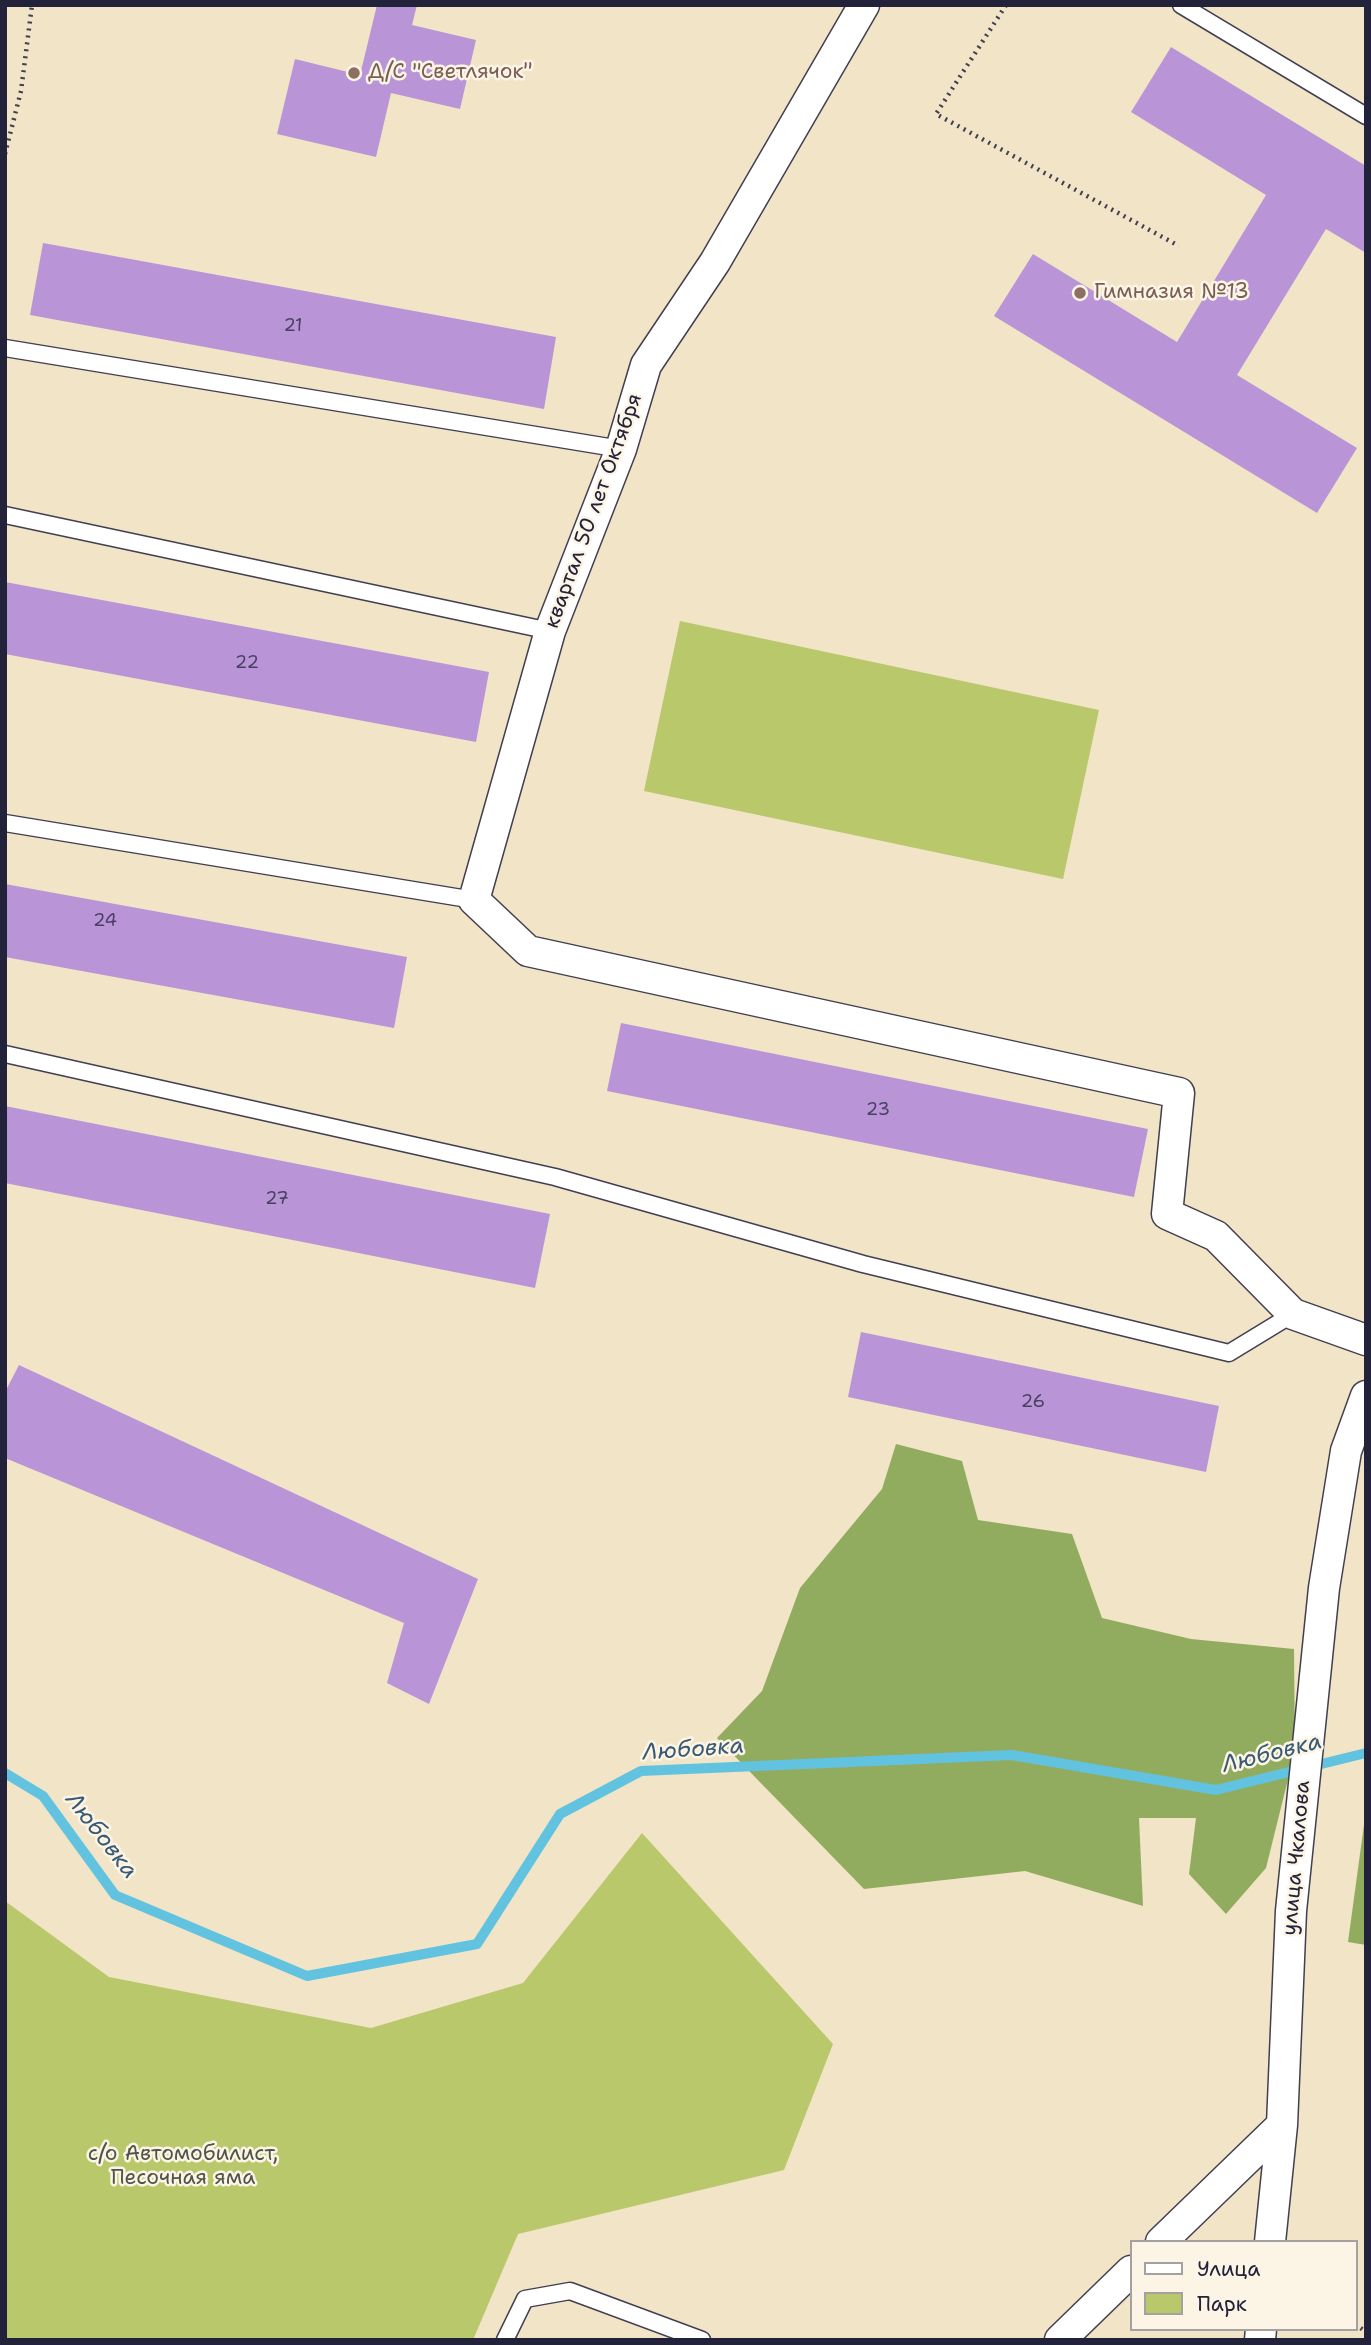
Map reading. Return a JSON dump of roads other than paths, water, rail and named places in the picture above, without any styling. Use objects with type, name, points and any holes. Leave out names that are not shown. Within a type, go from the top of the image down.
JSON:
[{"type":"street","name":"квартал 50 лет Октября","points":[[474,900],[550,631],[621,449],[646,365],[715,262],[864,5]]},
{"type":"street","points":[[474,900],[528,951],[1179,1093],[1167,1214],[1216,1236],[1293,1314],[1366,1340]]},
{"type":"street","name":"улица Чкалова","points":[[1270,2240],[1282,2125],[1291,1911],[1324,1588],[1346,1451],[1366,1396]]},
{"type":"street","points":[[1163,2240],[1282,2125]]},
{"type":"street","points":[[1060,2340],[1130,2272]]},
{"type":"lane","points":[[1181,5],[1366,116]]},
{"type":"lane","points":[[5,348],[621,449]]},
{"type":"lane","points":[[5,515],[550,631]]},
{"type":"lane","points":[[5,823],[474,900]]},
{"type":"lane","points":[[5,1054],[555,1177],[863,1264],[1229,1353],[1293,1314]]},
{"type":"lane","points":[[505,2340],[525,2299],[570,2291],[702,2340]]},
{"type":"waterway","name":"Любовка","points":[[5,1773],[43,1796],[115,1895],[307,1976],[477,1944],[560,1814],[641,1771],[1012,1755],[1216,1790],[1366,1753]]},
{"type":"place","name":"Д/С \"Светлячок\"","points":[[354,73]]},
{"type":"place","name":"Гимназия №13","points":[[1080,293]]},
{"type":"park label","name":"с/о Автомобилист, Песочная яма","points":[[183,2167]]}]
